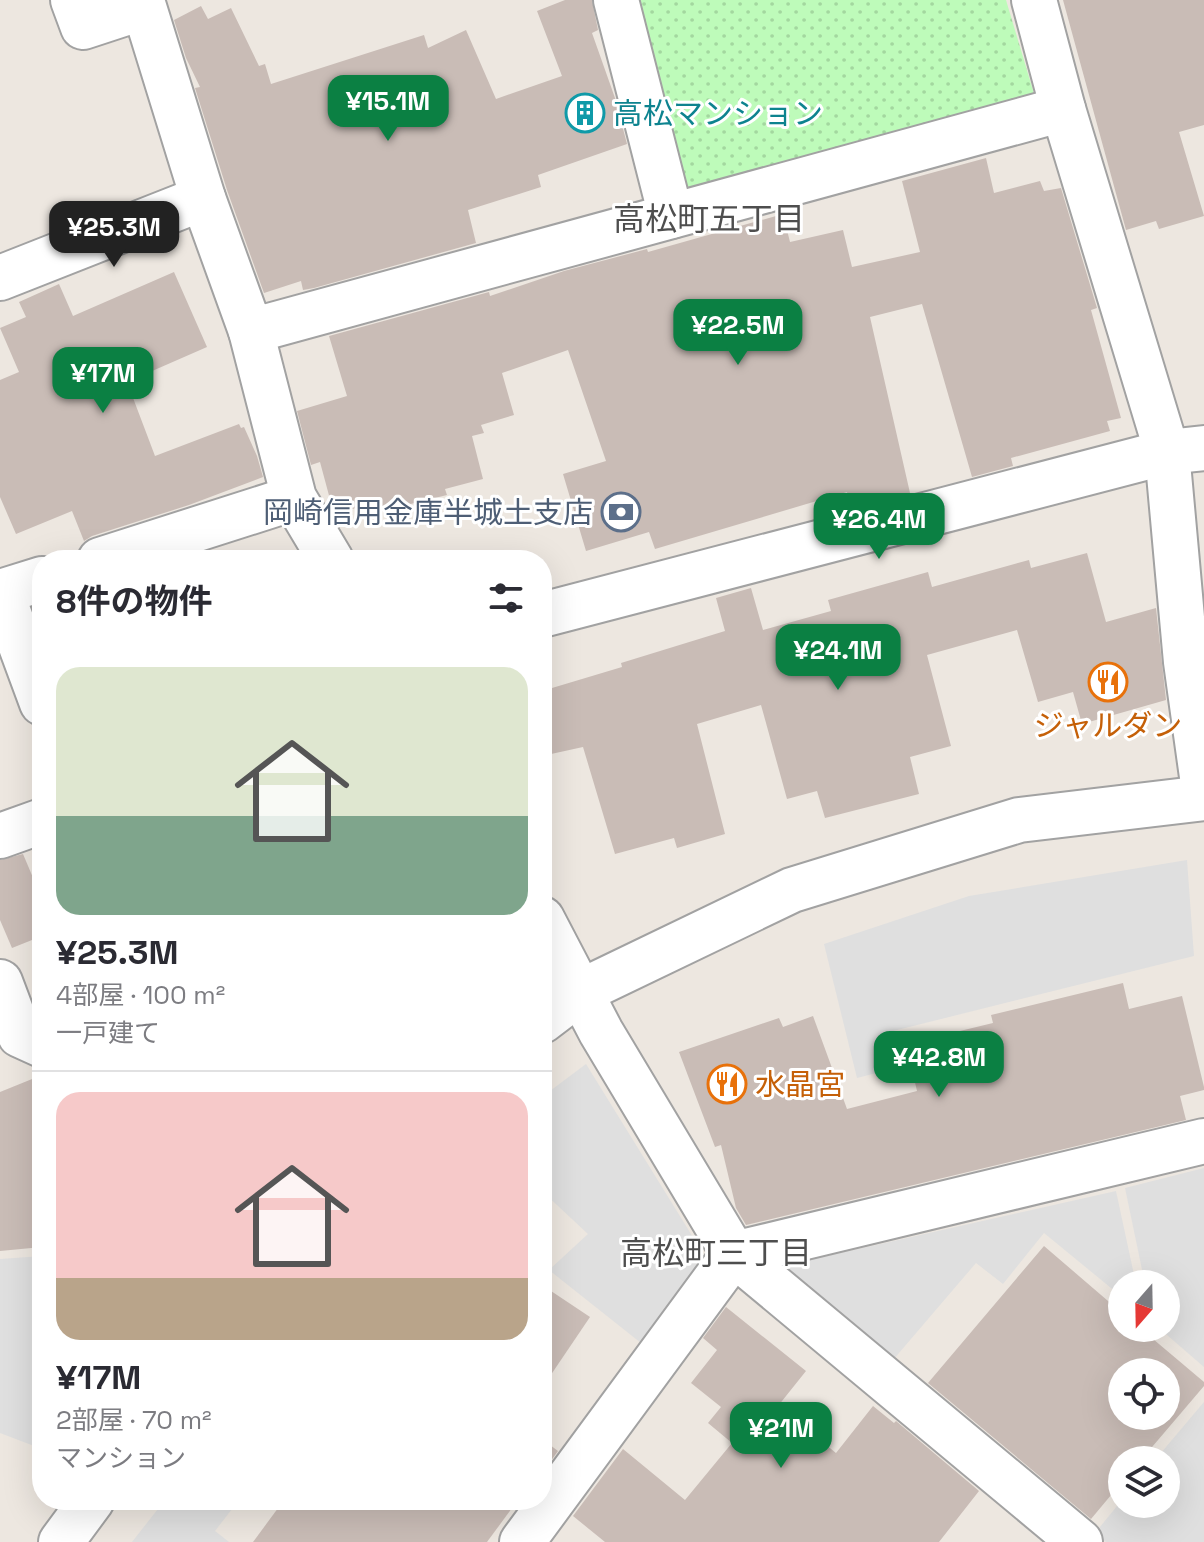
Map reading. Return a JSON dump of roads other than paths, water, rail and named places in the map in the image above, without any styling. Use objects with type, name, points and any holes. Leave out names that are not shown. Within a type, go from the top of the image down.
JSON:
[{"type":"street","points":[[73,0],[83,27],[153,4],[203,198],[251,331],[294,498],[325,550]]},
{"type":"street","points":[[616,0],[671,216]]},
{"type":"street","points":[[1034,0],[1063,109],[1186,450],[1186,662],[1204,791]]},
{"type":"street","points":[[251,331],[1063,109]]},
{"type":"street","points":[[0,278],[203,198]]},
{"type":"street","points":[[552,612],[1186,450]]},
{"type":"street","points":[[131,550],[294,498]]},
{"type":"street","points":[[32,582],[1,592],[32,676]]},
{"type":"street","points":[[552,1013],[580,992],[792,890],[1019,820],[1204,798]]},
{"type":"street","points":[[0,836],[32,825]]},
{"type":"street","points":[[552,938],[580,992],[734,1254],[1080,1542]]},
{"type":"street","points":[[0,982],[20,1035],[32,1040]]},
{"type":"street","points":[[539,1536],[734,1254],[1204,1141]]},
{"type":"street","points":[[61,1542],[85,1510]]},
{"type":"place","name":"高松マンション","points":[[585,113]]},
{"type":"place","name":"岡崎信用金庫半城土支店","points":[[621,512]]},
{"type":"place","name":"ジャルダン","points":[[1108,682]]},
{"type":"place","name":"水晶宮","points":[[727,1084]]},
{"type":"district","name":"高松町五丁目","points":[[709,219]]},
{"type":"district","name":"高松町三丁目","points":[[716,1253]]}]
